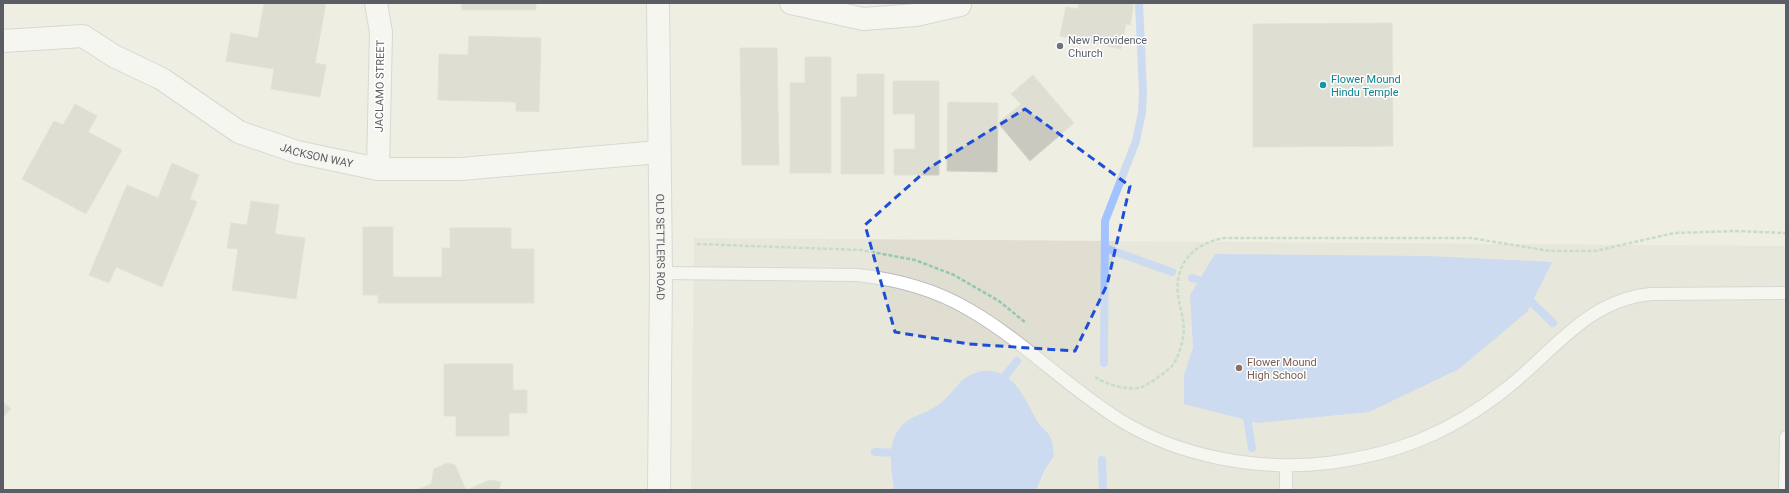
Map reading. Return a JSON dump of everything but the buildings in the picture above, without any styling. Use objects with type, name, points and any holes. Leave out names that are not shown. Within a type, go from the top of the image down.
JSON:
[{"type":"street","name":"JACLAMO STREET","points":[[376,3],[381,32],[378,169]]},
{"type":"street","name":"OLD SETTLERS ROAD","points":[[658,3],[661,273],[659,490]]},
{"type":"street","points":[[791,3],[863,19],[916,15],[960,5]]},
{"type":"street","name":"JACKSON WAY","points":[[3,41],[83,36],[114,56],[162,79],[239,132],[297,152],[378,169],[461,169],[659,152]]},
{"type":"lane","points":[[661,273],[857,275],[880,278],[924,290],[953,301],[987,320],[1089,399],[1134,428],[1175,446],[1208,456],[1240,462],[1286,465],[1328,463],[1370,456],[1434,436],[1481,408],[1509,387],[1580,322],[1600,309],[1616,302],[1632,297],[1651,294],[1786,294]]},
{"type":"lane","points":[[1785,490],[1786,437]]},
{"type":"lane","points":[[1286,465],[1286,490]]},
{"type":"path","points":[[1090,373],[1096,378],[1119,387],[1139,388],[1159,377],[1173,365],[1183,338],[1183,325],[1177,283],[1179,272],[1188,256],[1195,249],[1210,241],[1224,238],[1471,238],[1550,251],[1595,251],[1674,233],[1736,231],[1786,233]]},
{"type":"path","points":[[697,244],[861,250],[915,260],[954,275],[999,301],[1030,326]]},
{"type":"highlighted area","points":[[1025,109],[1130,186],[1107,285],[1075,351],[969,344],[895,332],[865,225],[929,168]]},
{"type":"shaded area","name":"Flower Mound High School","points":[[694,238],[1786,246],[1786,490],[691,490]]},
{"type":"water","points":[[1215,254],[1428,256],[1552,262],[1527,312],[1459,369],[1369,412],[1258,423],[1184,404],[1184,375],[1193,348],[1190,295]]},
{"type":"water","points":[[993,371],[1010,379],[1017,386],[1038,423],[1050,437],[1054,456],[1044,471],[1036,490],[894,490],[891,450],[897,432],[903,424],[912,418],[937,406],[963,379],[974,373]]},
{"type":"waterway","points":[[1104,363],[1105,221],[1136,141],[1142,112],[1143,91],[1139,3]]},
{"type":"waterway","points":[[1105,248],[1172,272]]},
{"type":"waterway","points":[[1192,278],[1208,283]]},
{"type":"waterway","points":[[1525,296],[1553,323]]},
{"type":"waterway","points":[[1001,385],[1005,376],[1017,361]]},
{"type":"waterway","points":[[1246,411],[1252,448]]},
{"type":"waterway","points":[[875,452],[900,453]]},
{"type":"waterway","points":[[1102,460],[1103,490]]},
{"type":"place","name":"New Providence Church","points":[[1060,46]]},
{"type":"place","name":"Flower Mound Hindu Temple","points":[[1323,85]]},
{"type":"place","name":"Flower Mound High School","points":[[1239,368]]}]
